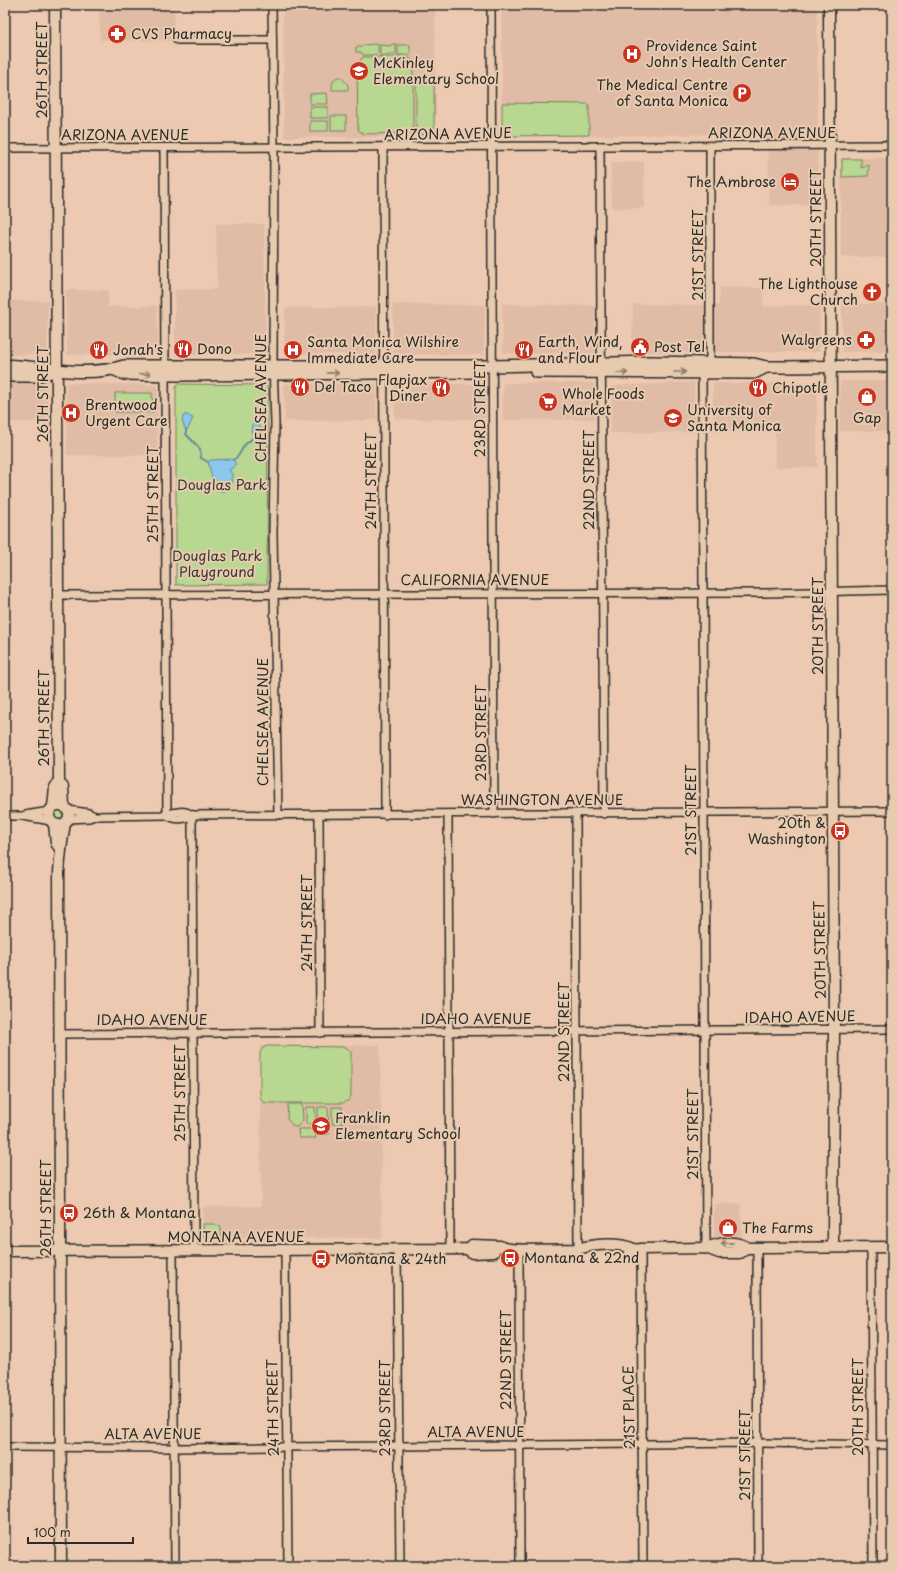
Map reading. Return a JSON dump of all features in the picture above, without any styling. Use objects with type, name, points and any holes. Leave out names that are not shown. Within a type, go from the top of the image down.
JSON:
[{"type":"main road","points":[[602,369],[715,363],[754,364],[766,367],[892,366]]},
{"type":"main road","points":[[702,372],[705,368],[716,367],[715,363]]},
{"type":"main road","points":[[5,365],[38,367],[56,370],[113,369],[124,366],[165,371],[273,369],[602,369],[754,372],[766,367]]},
{"type":"main road","points":[[5,376],[37,376],[56,370]]},
{"type":"street","name":"26TH STREET","points":[[55,5],[59,783],[55,787],[52,816],[56,843],[60,849]]},
{"type":"street","name":"CHELSEA AVENUE","points":[[272,5],[274,148],[274,540],[278,815]]},
{"type":"street","name":"23RD STREET","points":[[491,5],[494,814]]},
{"type":"street","name":"20TH STREET","points":[[829,5],[834,1029],[833,1247]]},
{"type":"street","points":[[177,40],[272,40]]},
{"type":"street","name":"ARIZONA AVENUE","points":[[5,148],[383,148],[492,146],[892,145]]},
{"type":"street","name":"22ND STREET","points":[[600,146],[604,814]]},
{"type":"street","name":"21ST STREET","points":[[710,146],[715,363]]},
{"type":"street","name":"25TH STREET","points":[[164,148],[167,815]]},
{"type":"street","name":"24TH STREET","points":[[383,148],[385,814]]},
{"type":"street","name":"21ST STREET","points":[[702,372],[706,1248]]},
{"type":"street","name":"CALIFORNIA AVENUE","points":[[58,595],[832,593],[892,590]]},
{"type":"street","name":"26TH STREET","points":[[59,783],[63,786],[66,815],[63,843],[60,849],[62,1566]]},
{"type":"street","points":[[58,805],[66,815],[59,825],[52,816],[58,805]]},
{"type":"street","name":"WASHINGTON AVENUE","points":[[66,815],[90,818],[94,816],[167,815],[173,812],[187,812],[192,815],[278,815],[892,811]]},
{"type":"street","name":"24TH STREET","points":[[319,814],[320,1033]]},
{"type":"street","points":[[448,814],[450,1249]]},
{"type":"street","name":"22ND STREET","points":[[576,814],[578,1249]]},
{"type":"street","name":"25TH STREET","points":[[192,815],[194,1250]]},
{"type":"street","points":[[5,816],[52,816]]},
{"type":"street","name":"IDAHO AVENUE","points":[[60,1034],[892,1029]]},
{"type":"street","name":"MONTANA AVENUE","points":[[5,1251],[468,1249],[472,1245],[500,1246],[503,1249],[578,1249],[586,1252],[627,1252],[637,1249],[706,1248],[719,1253],[740,1253],[752,1248],[892,1247]]},
{"type":"street","name":"20TH STREET","points":[[871,1247],[873,1566]]},
{"type":"street","name":"21ST STREET","points":[[752,1248],[758,1443],[758,1566]]},
{"type":"street","name":"23RD STREET","points":[[397,1249],[400,1566]]},
{"type":"street","name":"22ND STREET","points":[[519,1249],[520,1566]]},
{"type":"street","name":"21ST PLACE","points":[[637,1249],[643,1445],[643,1566]]},
{"type":"street","name":"24TH STREET","points":[[285,1250],[288,1566]]},
{"type":"street","points":[[173,1251],[174,1566]]},
{"type":"street","name":"ALTA AVENUE","points":[[5,1447],[174,1448],[758,1443],[892,1445]]},
{"type":"shaded area","points":[[99,5],[174,5],[174,41],[100,40]]},
{"type":"shaded area","name":"McKinley Elementary School","points":[[283,5],[435,5],[436,137],[284,137]]},
{"type":"shaded area","name":"Providence Saint John's Health Center","points":[[502,5],[817,5],[818,205],[769,205],[768,134],[502,136]]},
{"type":"shaded area","points":[[841,158],[891,158],[891,257],[841,257]]},
{"type":"shaded area","points":[[611,162],[644,162],[644,208],[612,208]]},
{"type":"shaded area","points":[[216,224],[264,224],[266,354],[175,355],[175,290],[217,289]]},
{"type":"shaded area","points":[[720,287],[763,288],[763,306],[820,305],[819,352],[632,352],[633,304],[719,305]]},
{"type":"shaded area","points":[[890,287],[892,287],[892,351],[842,352],[842,304],[890,304]]},
{"type":"shaded area","points":[[66,290],[108,290],[108,307],[157,306],[158,354],[67,355]]},
{"type":"shaded area","points":[[5,301],[48,301],[47,351],[43,354],[5,355]]},
{"type":"shaded area","points":[[393,304],[485,305],[484,355],[393,354]]},
{"type":"shaded area","points":[[502,304],[595,306],[594,353],[503,353]]},
{"type":"shaded area","points":[[376,307],[376,354],[284,354],[285,308]]},
{"type":"shaded area","points":[[840,381],[892,381],[892,431],[840,431]]},
{"type":"shaded area","points":[[5,382],[47,383],[47,422],[5,422]]},
{"type":"shaded area","points":[[694,382],[694,432],[610,433],[612,386]]},
{"type":"shaded area","points":[[66,383],[158,385],[157,455],[67,455]]},
{"type":"shaded area","points":[[394,383],[482,384],[486,388],[485,419],[395,419]]},
{"type":"shaded area","name":"Whole Foods Market","points":[[503,383],[594,383],[594,419],[503,420]]},
{"type":"shaded area","points":[[713,383],[817,384],[817,467],[775,467],[775,432],[713,431]]},
{"type":"shaded area","points":[[284,384],[376,384],[376,420],[285,421]]},
{"type":"shaded area","name":"Franklin Elementary School","points":[[380,1045],[382,1238],[203,1238],[203,1207],[261,1206],[260,1046]]},
{"type":"shaded area","points":[[714,1204],[741,1204],[741,1237],[714,1237]]},
{"type":"green space","points":[[378,44],[378,53],[373,55],[363,55],[361,52],[356,52],[356,47]]},
{"type":"green space","points":[[392,44],[396,44],[396,54],[380,56],[380,45],[390,46]]},
{"type":"green space","points":[[398,45],[410,45],[410,55],[398,55]]},
{"type":"green space","points":[[363,57],[408,57],[413,61],[413,128],[410,133],[364,134],[358,130],[357,64]]},
{"type":"green space","points":[[338,77],[341,77],[348,85],[348,90],[332,90],[333,81]]},
{"type":"green space","points":[[416,80],[434,80],[434,135],[416,134]]},
{"type":"green space","points":[[327,93],[328,104],[310,104],[310,94]]},
{"type":"green space","points":[[502,103],[589,104],[589,135],[502,136]]},
{"type":"green space","points":[[310,107],[328,107],[328,118],[310,118]]},
{"type":"green space","points":[[331,116],[346,116],[346,130],[331,130]]},
{"type":"green space","points":[[310,121],[328,121],[328,131],[310,131]]},
{"type":"green space","points":[[842,159],[861,159],[861,168],[869,165],[868,176],[842,177]]},
{"type":"green space","name":"Douglas Park","points":[[178,384],[265,385],[268,387],[267,584],[176,585],[176,387]]},
{"type":"green space","points":[[115,393],[152,393],[153,412],[115,412]]},
{"type":"green space","points":[[59,808],[64,810],[66,815],[64,820],[59,822],[54,820],[52,815],[54,810]]},
{"type":"green space","points":[[267,1046],[346,1047],[351,1052],[351,1095],[349,1100],[343,1103],[263,1102],[260,1097],[260,1052]]},
{"type":"green space","points":[[288,1104],[302,1104],[303,1120],[297,1127],[294,1127],[287,1119]]},
{"type":"green space","points":[[306,1107],[315,1107],[316,1124],[306,1124]]},
{"type":"green space","points":[[318,1107],[328,1107],[329,1134],[318,1134],[318,1125],[323,1125],[318,1124]]},
{"type":"green space","points":[[332,1107],[342,1107],[342,1124],[332,1124]]},
{"type":"green space","points":[[298,1129],[315,1129],[316,1138],[299,1138]]},
{"type":"green space","points":[[203,1224],[214,1224],[221,1227],[221,1238],[204,1238]]},
{"type":"water","points":[[185,414],[193,418],[188,429],[185,429],[182,420]]},
{"type":"water","points":[[256,420],[260,428],[263,430],[259,434],[251,432],[252,425]]},
{"type":"water","points":[[232,459],[236,464],[229,470],[233,475],[231,478],[232,483],[222,492],[219,492],[216,488],[216,481],[212,478],[208,462],[210,460]]},
{"type":"waterway","points":[[186,429],[186,434],[200,449],[201,458],[208,462]]},
{"type":"waterway","points":[[233,460],[239,455],[244,446],[253,438],[255,434]]},
{"type":"place","name":"CVS Pharmacy","points":[[117,34]]},
{"type":"place","name":"Providence Saint John's Health Center","points":[[632,54]]},
{"type":"place","name":"McKinley Elementary School","points":[[359,71]]},
{"type":"place","name":"The Medical Centre of Santa Monica","points":[[742,93]]},
{"type":"place","name":"The Ambrose","points":[[790,182]]},
{"type":"place","name":"The Lighthouse Church","points":[[872,292]]},
{"type":"place","name":"Walgreens","points":[[866,340]]},
{"type":"place","name":"Post Tel","points":[[640,347]]},
{"type":"place","name":"Dono","points":[[183,349]]},
{"type":"place","name":"Jonah's","points":[[99,350]]},
{"type":"place","name":"Santa Monica Wilshire Immediate Care","points":[[293,350]]},
{"type":"place","name":"Earth, Wind, and Flour","points":[[524,350]]},
{"type":"place","name":"Del Taco","points":[[300,387]]},
{"type":"place","name":"Flapjax Diner","points":[[441,388]]},
{"type":"place","name":"Chipotle","points":[[758,388]]},
{"type":"place","name":"Gap","points":[[867,397]]},
{"type":"place","name":"Whole Foods Market","points":[[548,402]]},
{"type":"place","name":"Brentwood Urgent Care","points":[[71,413]]},
{"type":"place","name":"University of Santa Monica","points":[[673,418]]},
{"type":"place","name":"20th & Washington","points":[[840,831]]},
{"type":"place","name":"Franklin Elementary School","points":[[321,1126]]},
{"type":"place","name":"26th & Montana","points":[[69,1213]]},
{"type":"place","name":"The Farms","points":[[728,1228]]},
{"type":"place","name":"Montana & 22nd","points":[[510,1258]]},
{"type":"place","name":"Montana & 24th","points":[[321,1259]]},
{"type":"park label","name":"Douglas Park Playground","points":[[217,564]]}]
